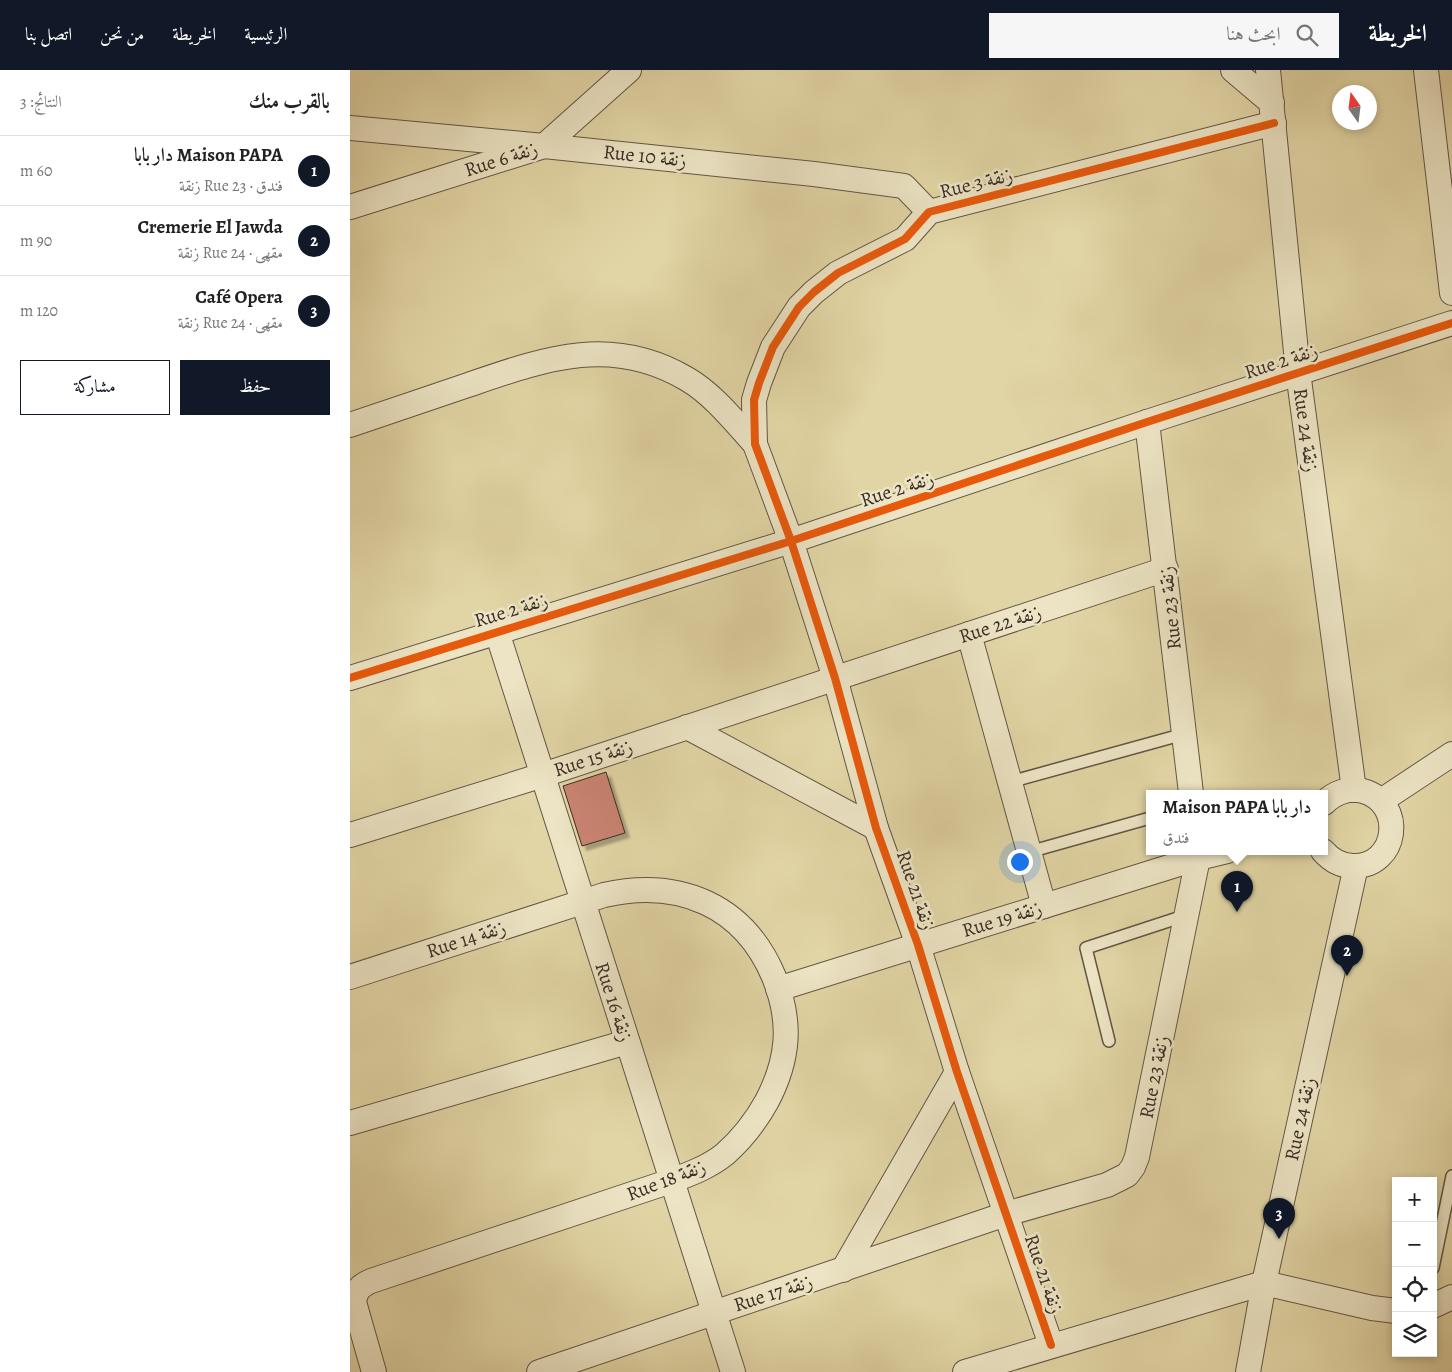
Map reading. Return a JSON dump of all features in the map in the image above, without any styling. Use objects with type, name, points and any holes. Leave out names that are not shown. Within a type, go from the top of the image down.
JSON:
[{"type":"street","name":"Rue 6 زنقة","points":[[350,207],[544,146],[629,70]]},
{"type":"street","points":[[1233,70],[1273,113]]},
{"type":"street","name":"Rue 24 زنقة","points":[[1268,70],[1298,372],[1354,790]]},
{"type":"street","points":[[1426,70],[1452,293]]},
{"type":"street","name":"Rue 3 زنقة","points":[[755,444],[754,400],[759,383],[774,347],[799,307],[838,273],[905,239],[929,212],[1273,113]]},
{"type":"street","name":"Rue 10 زنقة","points":[[350,128],[814,174],[904,186],[929,212]]},
{"type":"street","name":"Rue 2 زنقة","points":[[350,678],[791,541],[1298,372],[1452,323]]},
{"type":"street","points":[[350,425],[529,364],[576,354],[598,354],[618,355],[646,361],[675,372],[718,403],[755,444]]},
{"type":"street","name":"Rue 23 زنقة","points":[[1147,422],[1166,569],[1191,790]]},
{"type":"street","name":"Rue 21 زنقة","points":[[755,444],[791,541],[835,678],[876,828],[918,945],[956,1072],[1051,1345]]},
{"type":"street","name":"Rue 22 زنقة","points":[[835,678],[1166,569]]},
{"type":"street","name":"Rue 16 زنقة","points":[[497,632],[733,1372]]},
{"type":"street","points":[[969,634],[1044,906]]},
{"type":"street","name":"Rue 15 زنقة","points":[[350,835],[835,678]]},
{"type":"street","points":[[687,727],[876,828]]},
{"type":"street","points":[[1381,801],[1452,754]]},
{"type":"street","points":[[1328,800],[1338,793],[1354,790],[1368,793],[1381,801],[1387,809],[1392,829],[1386,848],[1371,862],[1356,866],[1346,865],[1336,862],[1328,855]]},
{"type":"street","name":"Rue 19 زنقة","points":[[778,989],[1044,906],[1195,855]]},
{"type":"street","name":"Rue 23 زنقة","points":[[1006,1214],[1107,1185],[1120,1180],[1133,1167],[1137,1157],[1198,855]]},
{"type":"street","name":"Rue 24 زنقة","points":[[1248,1372],[1264,1282],[1356,866]]},
{"type":"street","name":"Rue 18 زنقة","points":[[374,1372],[354,1302],[355,1295],[360,1286],[695,1172],[724,1155],[745,1133],[763,1107],[778,1074],[786,1047],[785,1018],[778,989],[762,953],[750,935],[730,917],[718,908],[700,900],[684,894],[662,890],[622,891],[582,901]]},
{"type":"street","name":"Rue 14 زنقة","points":[[350,978],[582,901]]},
{"type":"street","points":[[350,1123],[627,1042]]},
{"type":"street","points":[[843,1270],[956,1072]]},
{"type":"street","name":"Rue 17 زنقة","points":[[539,1372],[1006,1214]]},
{"type":"street","points":[[965,1372],[1264,1282],[1372,1308],[1392,1310]]},
{"type":"street","points":[[1437,1304],[1452,1297]]},
{"type":"lane","points":[[1010,782],[1184,734]]},
{"type":"lane","points":[[1029,852],[1146,819]]},
{"type":"lane","points":[[1109,1040],[1086,948],[1186,915]]},
{"type":"lane","points":[[1433,1267],[1452,1176]]},
{"type":"building","points":[[606,772],[625,833],[582,846],[563,786]]},
{"type":"cycle path","points":[[1051,1345],[957,1072],[918,945],[876,828],[835,678],[791,541],[755,444],[754,400],[773,347],[799,307],[838,273],[905,239],[929,212],[1274,123]]},
{"type":"cycle path","points":[[350,678],[791,541],[1147,422],[1452,323]]},
{"type":"place","name":"Maison PAPA دار بابا","points":[[1237,912]]},
{"type":"place","name":"Cremerie El Jawda","points":[[1347,976]]},
{"type":"place","name":"Café Opera","points":[[1279,1239]]}]
